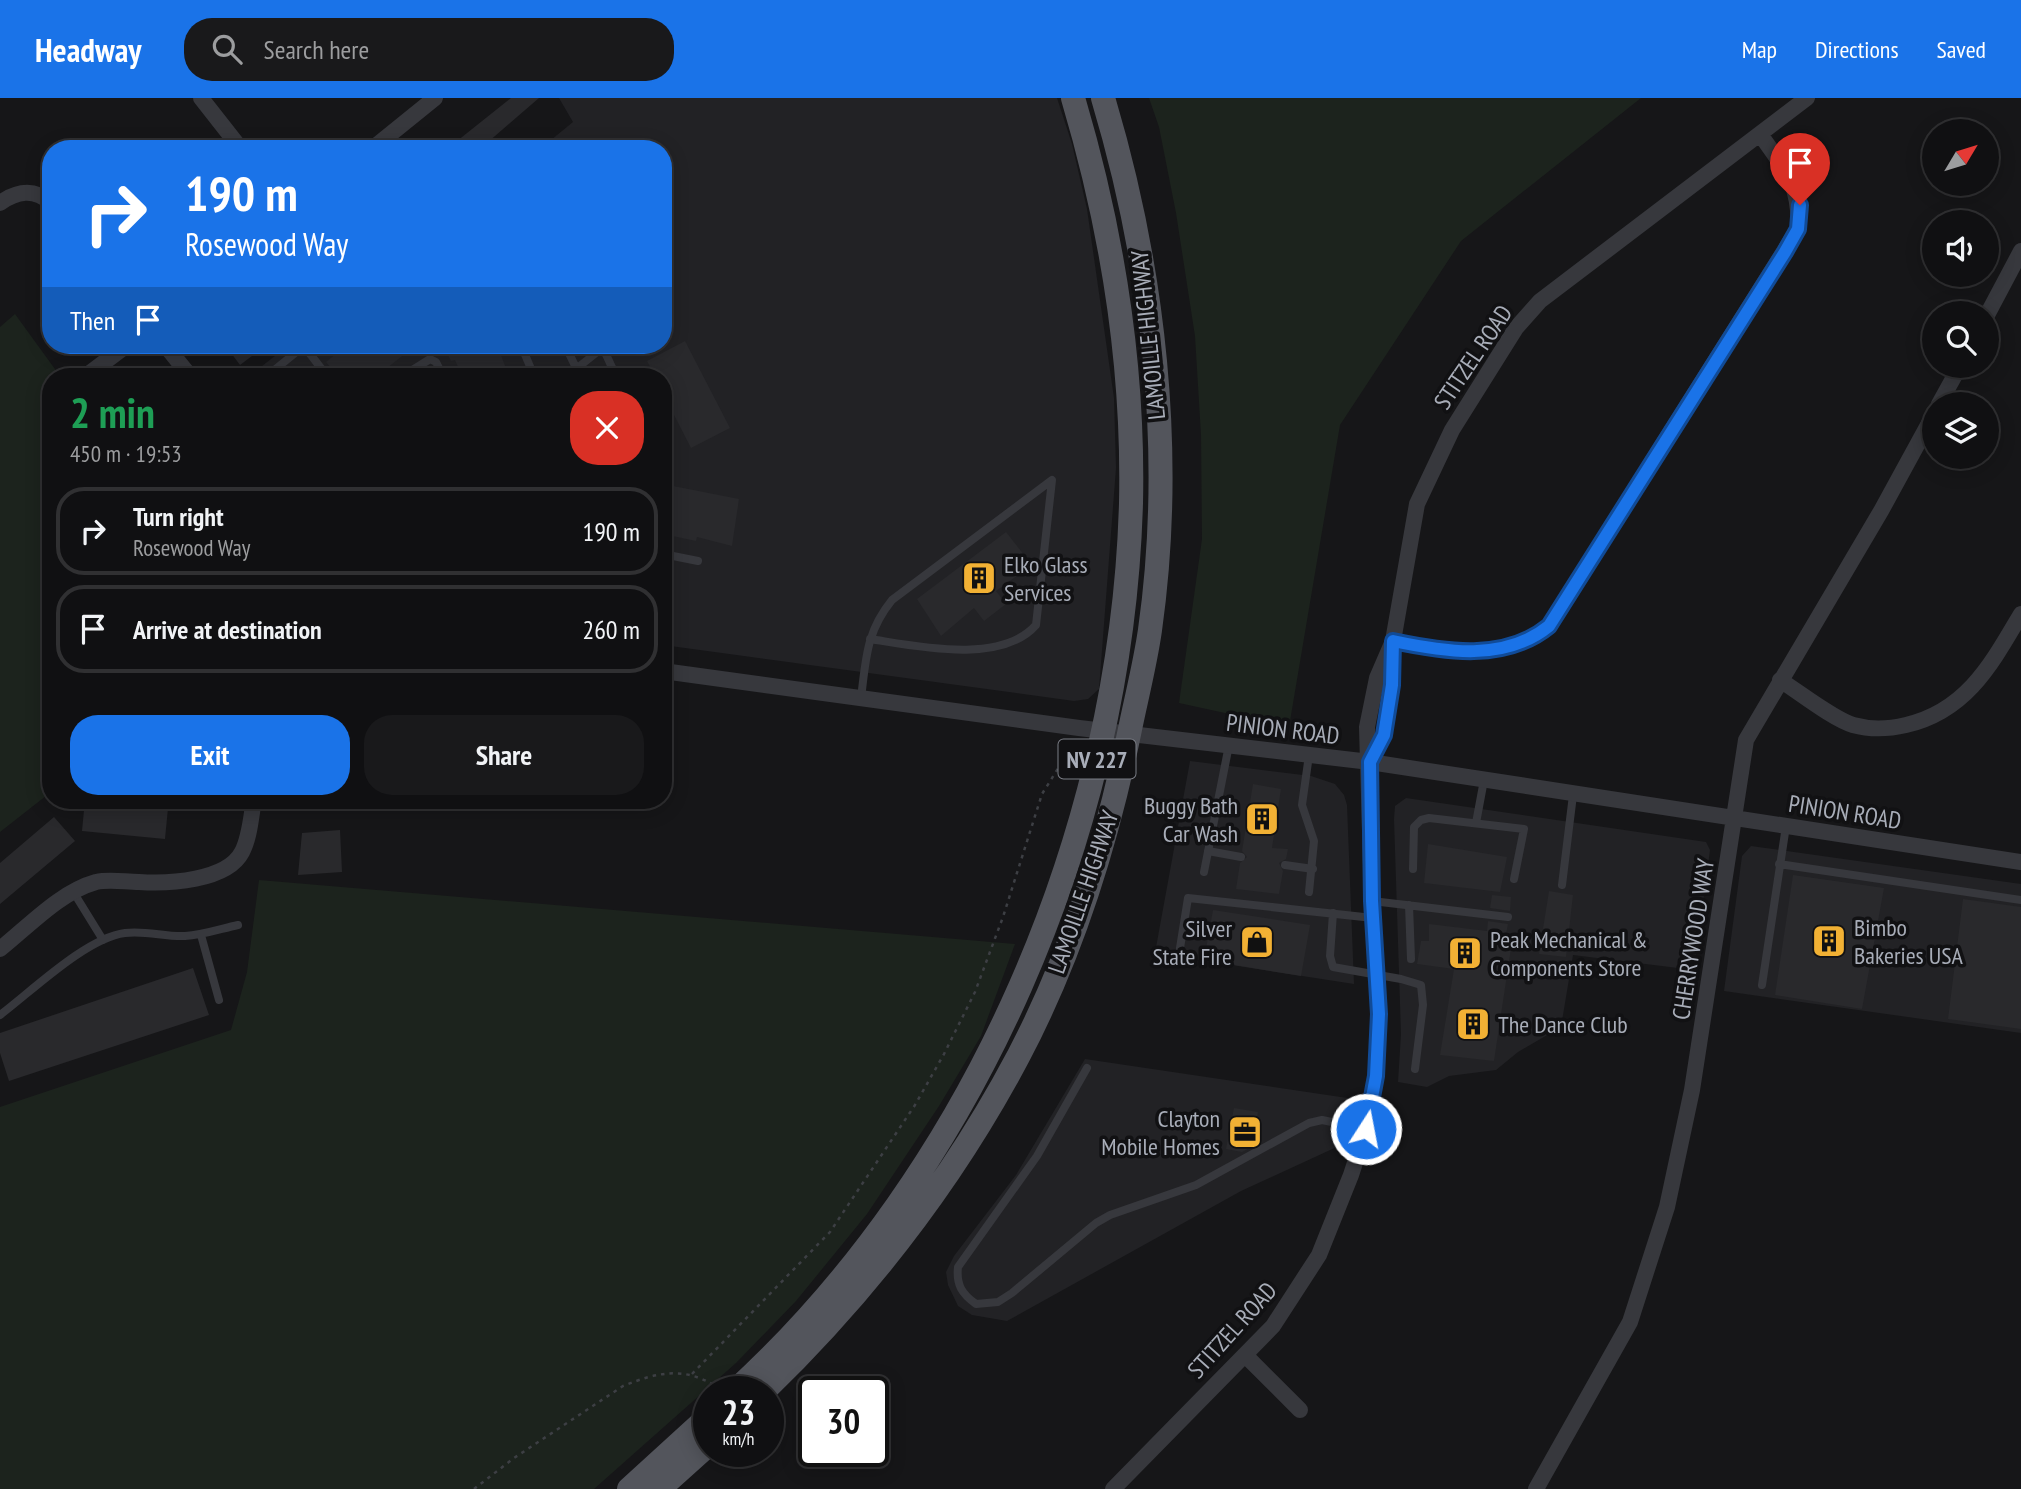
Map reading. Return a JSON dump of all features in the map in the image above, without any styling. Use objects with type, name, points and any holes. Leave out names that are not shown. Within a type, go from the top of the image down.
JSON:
[{"type":"main road","name":"LAMOILLE HIGHWAY","points":[[750,1376],[803,1323],[876,1234],[936,1145],[977,1074],[1018,994],[1063,875],[1090,789],[1103,731],[1128,565],[1131,500],[1123,327],[1092,160],[1073,98]]},
{"type":"main road","name":"LAMOILLE HIGHWAY","points":[[779,1376],[837,1318],[877,1270],[950,1170],[1018,1058],[1059,968],[1093,878],[1108,827],[1150,630],[1159,521],[1154,342],[1140,245],[1103,98]]},
{"type":"main road","points":[[629,1489],[693,1431]]},
{"type":"main road","points":[[659,1489],[693,1458]]},
{"type":"street","points":[[201,98],[234,140]]},
{"type":"street","points":[[383,140],[435,98]]},
{"type":"street","name":"STITZEL ROAD","points":[[1113,1489],[1273,1326],[1319,1255],[1366,1129],[1376,1076],[1379,1014],[1367,727],[1377,678],[1393,641],[1417,504],[1452,430],[1516,328],[1540,301],[1807,98]]},
{"type":"street","points":[[1393,641],[1427,648],[1476,651],[1513,647],[1533,639],[1549,626],[1798,229],[1800,205],[1795,186],[1760,134]]},
{"type":"street","points":[[0,203],[13,194],[29,192],[42,196]]},
{"type":"street","points":[[1994,301],[2021,251]]},
{"type":"street","points":[[97,368],[115,354]]},
{"type":"street","points":[[172,354],[183,368]]},
{"type":"street","name":"CHERRYWOOD WAY","points":[[1536,1489],[1630,1322],[1667,1208],[1692,1090],[1746,740],[1922,436]]},
{"type":"street","points":[[1780,680],[1850,724],[1872,728],[1921,722],[1967,695],[1985,674],[2021,614]]},
{"type":"street","name":"PINION ROAD","points":[[672,672],[1103,731],[1370,762],[2021,862]]},
{"type":"street","points":[[0,949],[74,893],[96,883],[114,880],[177,883],[205,877],[241,855],[246,844],[252,809]]},
{"type":"street","points":[[1245,1355],[1300,1410]]},
{"type":"lane","points":[[277,368],[293,354]]},
{"type":"lane","points":[[582,368],[596,354]]},
{"type":"lane","points":[[416,368],[430,359],[436,362],[439,368]]},
{"type":"lane","points":[[861,698],[870,639],[877,618],[892,600],[1052,480],[1040,600],[1036,625],[1028,634],[988,649],[922,647],[870,639]]},
{"type":"lane","points":[[672,556],[698,561]]},
{"type":"lane","points":[[1204,872],[1229,746]]},
{"type":"lane","points":[[1308,755],[1302,805],[1314,841],[1309,892]]},
{"type":"lane","points":[[1476,823],[1484,780]]},
{"type":"lane","points":[[1562,885],[1573,795]]},
{"type":"lane","points":[[1413,869],[1414,827],[1421,820],[1429,818],[1524,829],[1514,879]]},
{"type":"lane","points":[[1762,985],[1786,826]]},
{"type":"lane","points":[[1208,851],[1241,857]]},
{"type":"lane","points":[[1780,864],[2021,900]]},
{"type":"lane","points":[[1285,865],[1313,869]]},
{"type":"lane","points":[[74,893],[103,940]]},
{"type":"lane","points":[[1180,948],[1188,898],[1333,913],[1409,905],[1508,917]]},
{"type":"lane","points":[[1409,905],[1411,959]]},
{"type":"lane","points":[[1333,913],[1330,963],[1337,969],[1417,983],[1423,992],[1415,1069]]},
{"type":"lane","points":[[0,1015],[89,946],[103,940],[124,933],[201,935],[238,925]]},
{"type":"lane","points":[[201,935],[219,1000]]},
{"type":"lane","points":[[1087,1068],[1037,1156],[958,1267],[957,1278],[961,1290],[976,1304],[998,1302],[1012,1293],[1096,1223],[1111,1214],[1196,1185],[1310,1123],[1322,1120],[1366,1129]]},
{"type":"path","points":[[692,1374],[834,1226],[901,1127],[944,1054],[985,968],[1042,794],[1073,748]]},
{"type":"path","points":[[474,1489],[514,1458],[623,1385],[661,1374],[696,1376]]},
{"type":"shaded area","points":[[559,98],[1057,98],[1072,144],[1087,209],[1114,398],[1116,468],[1099,689],[1088,699],[1074,701],[672,646],[672,368],[259,368],[277,354],[672,354],[672,140],[551,140],[573,122]]},
{"type":"shaded area","points":[[1149,98],[1641,98],[1461,241],[1340,425],[1289,727],[1179,703],[1202,539],[1201,435],[1195,336],[1176,213],[1159,127]]},
{"type":"shaded area","points":[[15,314],[54,368],[42,368],[42,799],[0,832],[0,327]]},
{"type":"shaded area","points":[[1190,761],[1311,776],[1335,784],[1344,795],[1347,805],[1354,984],[1155,953]]},
{"type":"shaded area","points":[[1406,798],[1706,842],[1710,850],[1694,970],[1573,955],[1561,1027],[1518,1052],[1496,1070],[1449,1076],[1427,1087],[1398,1082],[1401,1034],[1394,819],[1395,806]]},
{"type":"shaded area","points":[[1751,846],[2021,884],[2021,1033],[1724,991],[1742,856]]},
{"type":"shaded area","points":[[259,880],[1015,944],[981,1036],[939,1106],[867,1214],[796,1301],[736,1363],[721,1376],[693,1376],[693,1401],[594,1489],[0,1489],[0,1107],[231,1030],[247,972]]},
{"type":"shaded area","name":"Clayton Mobile Homes","points":[[1085,1059],[1354,1099],[1341,1145],[1241,1191],[1007,1321],[972,1315],[958,1306],[948,1285],[946,1272],[954,1256],[1016,1175]]},
{"type":"building","points":[[511,98],[539,98],[490,140],[458,140]]},
{"type":"building","points":[[685,341],[730,428],[691,448],[672,411],[672,368],[651,368],[647,361],[660,354],[672,354],[672,348]]},
{"type":"building","points":[[232,354],[255,354],[240,365]]},
{"type":"building","points":[[336,354],[405,354],[387,368],[331,368],[326,362]]},
{"type":"building","points":[[448,354],[500,354],[506,368],[458,368],[455,360],[451,361]]},
{"type":"building","points":[[672,486],[739,499],[732,546],[697,537],[696,541],[672,536]]},
{"type":"building","name":"Elko Glass Services","points":[[1006,532],[1032,565],[996,591],[1006,604],[984,621],[974,608],[941,636],[917,599]]},
{"type":"building","name":"Buggy Bath Car Wash","points":[[1253,784],[1281,789],[1272,848],[1288,849],[1286,859],[1279,863],[1283,871],[1279,894],[1236,889],[1240,863],[1247,857],[1242,851]]},
{"type":"building","points":[[84,809],[168,809],[165,839],[82,831]]},
{"type":"building","points":[[54,817],[75,841],[0,904],[0,863]]},
{"type":"building","points":[[340,830],[342,872],[298,875],[302,833]]},
{"type":"building","points":[[1428,844],[1507,857],[1500,892],[1424,883]]},
{"type":"building","name":"Bimbo Bakeries USA","points":[[1793,875],[1884,888],[1862,1009],[1775,995]]},
{"type":"building","points":[[1549,891],[1573,895],[1566,957],[1539,954]]},
{"type":"building","points":[[1492,895],[1511,897],[1510,911],[1490,908]]},
{"type":"building","points":[[1963,899],[2021,907],[2021,1029],[1948,1019]]},
{"type":"building","name":"Silver State Fire","points":[[1213,910],[1310,925],[1301,976],[1204,960]]},
{"type":"building","points":[[1488,921],[1508,924],[1506,934],[1513,935],[1494,1061],[1440,1055],[1454,969],[1417,964],[1421,941],[1429,941],[1429,924],[1487,931]]},
{"type":"building","points":[[193,968],[209,1015],[9,1081],[0,1053],[0,1033]]},
{"type":"building","name":"Clayton Mobile Homes","points":[[1234,1108],[1258,1112],[1256,1122],[1261,1123],[1259,1142],[1253,1141],[1253,1146],[1242,1152],[1226,1149]]},
{"type":"place","name":"Elko Glass Services","points":[[979,578]]},
{"type":"place","name":"Buggy Bath Car Wash","points":[[1262,819]]},
{"type":"place","name":"Bimbo Bakeries USA","points":[[1829,941]]},
{"type":"place","name":"Silver State Fire","points":[[1257,942]]},
{"type":"place","name":"Peak Mechanical & Components Store","points":[[1465,953]]},
{"type":"place","name":"The Dance Club","points":[[1473,1024]]},
{"type":"place","name":"Clayton Mobile Homes","points":[[1245,1132]]},
{"type":"route","points":[[1366,1129],[1376,1076],[1379,1014],[1372,901],[1370,762],[1384,735],[1392,685],[1393,641],[1427,648],[1476,651],[1513,647],[1533,639],[1549,626],[1785,252],[1798,229],[1800,205]]}]
